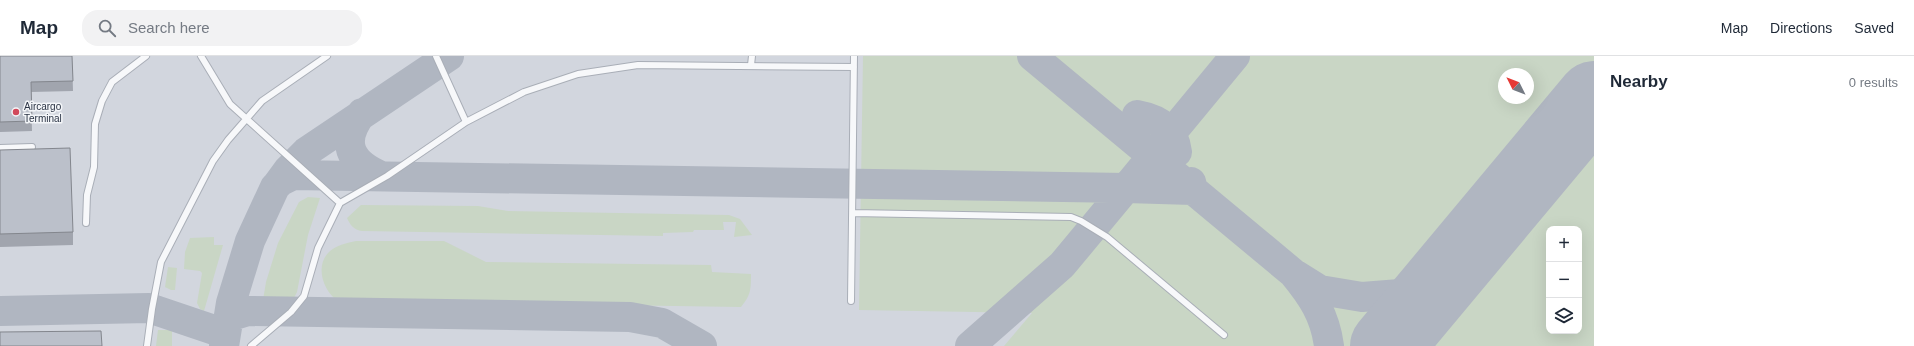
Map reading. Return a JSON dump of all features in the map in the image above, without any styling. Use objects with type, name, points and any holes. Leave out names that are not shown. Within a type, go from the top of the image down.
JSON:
[{"type":"lane","points":[[86,223],[87,195],[94,168],[95,124],[102,101],[112,82],[146,56]]},
{"type":"lane","points":[[201,56],[230,104],[340,203]]},
{"type":"lane","points":[[147,346],[161,262],[213,161],[246,118],[262,101],[326,56]]},
{"type":"lane","points":[[436,56],[466,122]]},
{"type":"lane","points":[[751,65],[752,56]]},
{"type":"lane","points":[[851,301],[854,56]]},
{"type":"lane","points":[[251,346],[291,312],[304,296],[318,248],[340,203],[387,176],[466,122],[524,92],[578,74],[638,65],[854,67]]},
{"type":"lane","points":[[0,148],[32,147]]},
{"type":"lane","points":[[853,213],[1071,217],[1081,221],[1107,237],[1224,335]]},
{"type":"shaded area","points":[[0,56],[1594,56],[1594,346],[0,346]]},
{"type":"green space","points":[[863,56],[1594,56],[1594,346],[1004,346],[1032,313],[859,310]]},
{"type":"green space","points":[[308,197],[320,198],[308,235],[297,292],[293,300],[263,300],[266,282],[278,243],[299,202]]},
{"type":"green space","points":[[361,205],[478,206],[508,211],[729,215],[740,219],[752,235],[734,237],[736,222],[723,222],[724,230],[694,230],[693,232],[663,233],[663,236],[362,231],[353,227],[347,218]]},
{"type":"green space","points":[[214,237],[214,245],[223,245],[204,311],[200,309],[197,303],[202,273],[200,271],[184,269],[185,252],[190,238]]},
{"type":"green space","points":[[356,241],[444,241],[486,262],[711,265],[712,272],[751,274],[750,288],[749,295],[741,307],[338,301],[328,291],[322,278],[322,263],[330,251],[336,247]]},
{"type":"green space","points":[[168,267],[177,268],[175,290],[165,287]]},
{"type":"green space","points":[[158,330],[172,330],[172,346],[156,346]]},
{"type":"building","name":"Aircargo Terminal","points":[[0,56],[72,56],[73,81],[31,82],[32,121],[0,122]]},
{"type":"building","points":[[70,148],[73,232],[0,234],[0,150]]},
{"type":"building","points":[[101,331],[102,346],[0,346],[0,332]]},
{"type":"taxiway","points":[[277,185],[288,170],[306,152],[449,56]]},
{"type":"taxiway","points":[[1032,56],[1293,273],[1317,306],[1321,315],[1329,346]]},
{"type":"taxiway","points":[[224,346],[231,303],[250,241],[275,187],[281,181],[293,175],[1126,188],[1235,56]]},
{"type":"taxiway","points":[[362,113],[355,123],[351,133],[351,150],[355,158],[361,164],[381,176]]},
{"type":"taxiway","points":[[1137,115],[1152,119],[1164,126],[1173,137],[1177,152]]},
{"type":"taxiway","points":[[970,346],[1062,265],[1126,188],[1193,190],[1191,182]]},
{"type":"taxiway","points":[[1296,275],[1320,290],[1362,297],[1400,294],[1440,275],[1472,245]]},
{"type":"taxiway","points":[[0,311],[149,308],[226,334]]},
{"type":"taxiway","points":[[227,323],[235,315],[248,311],[630,317],[662,323],[702,346]]},
{"type":"runway","points":[[1387,346],[1594,98]]},
{"type":"place","name":"Aircargo Terminal","points":[[16,112]]}]
